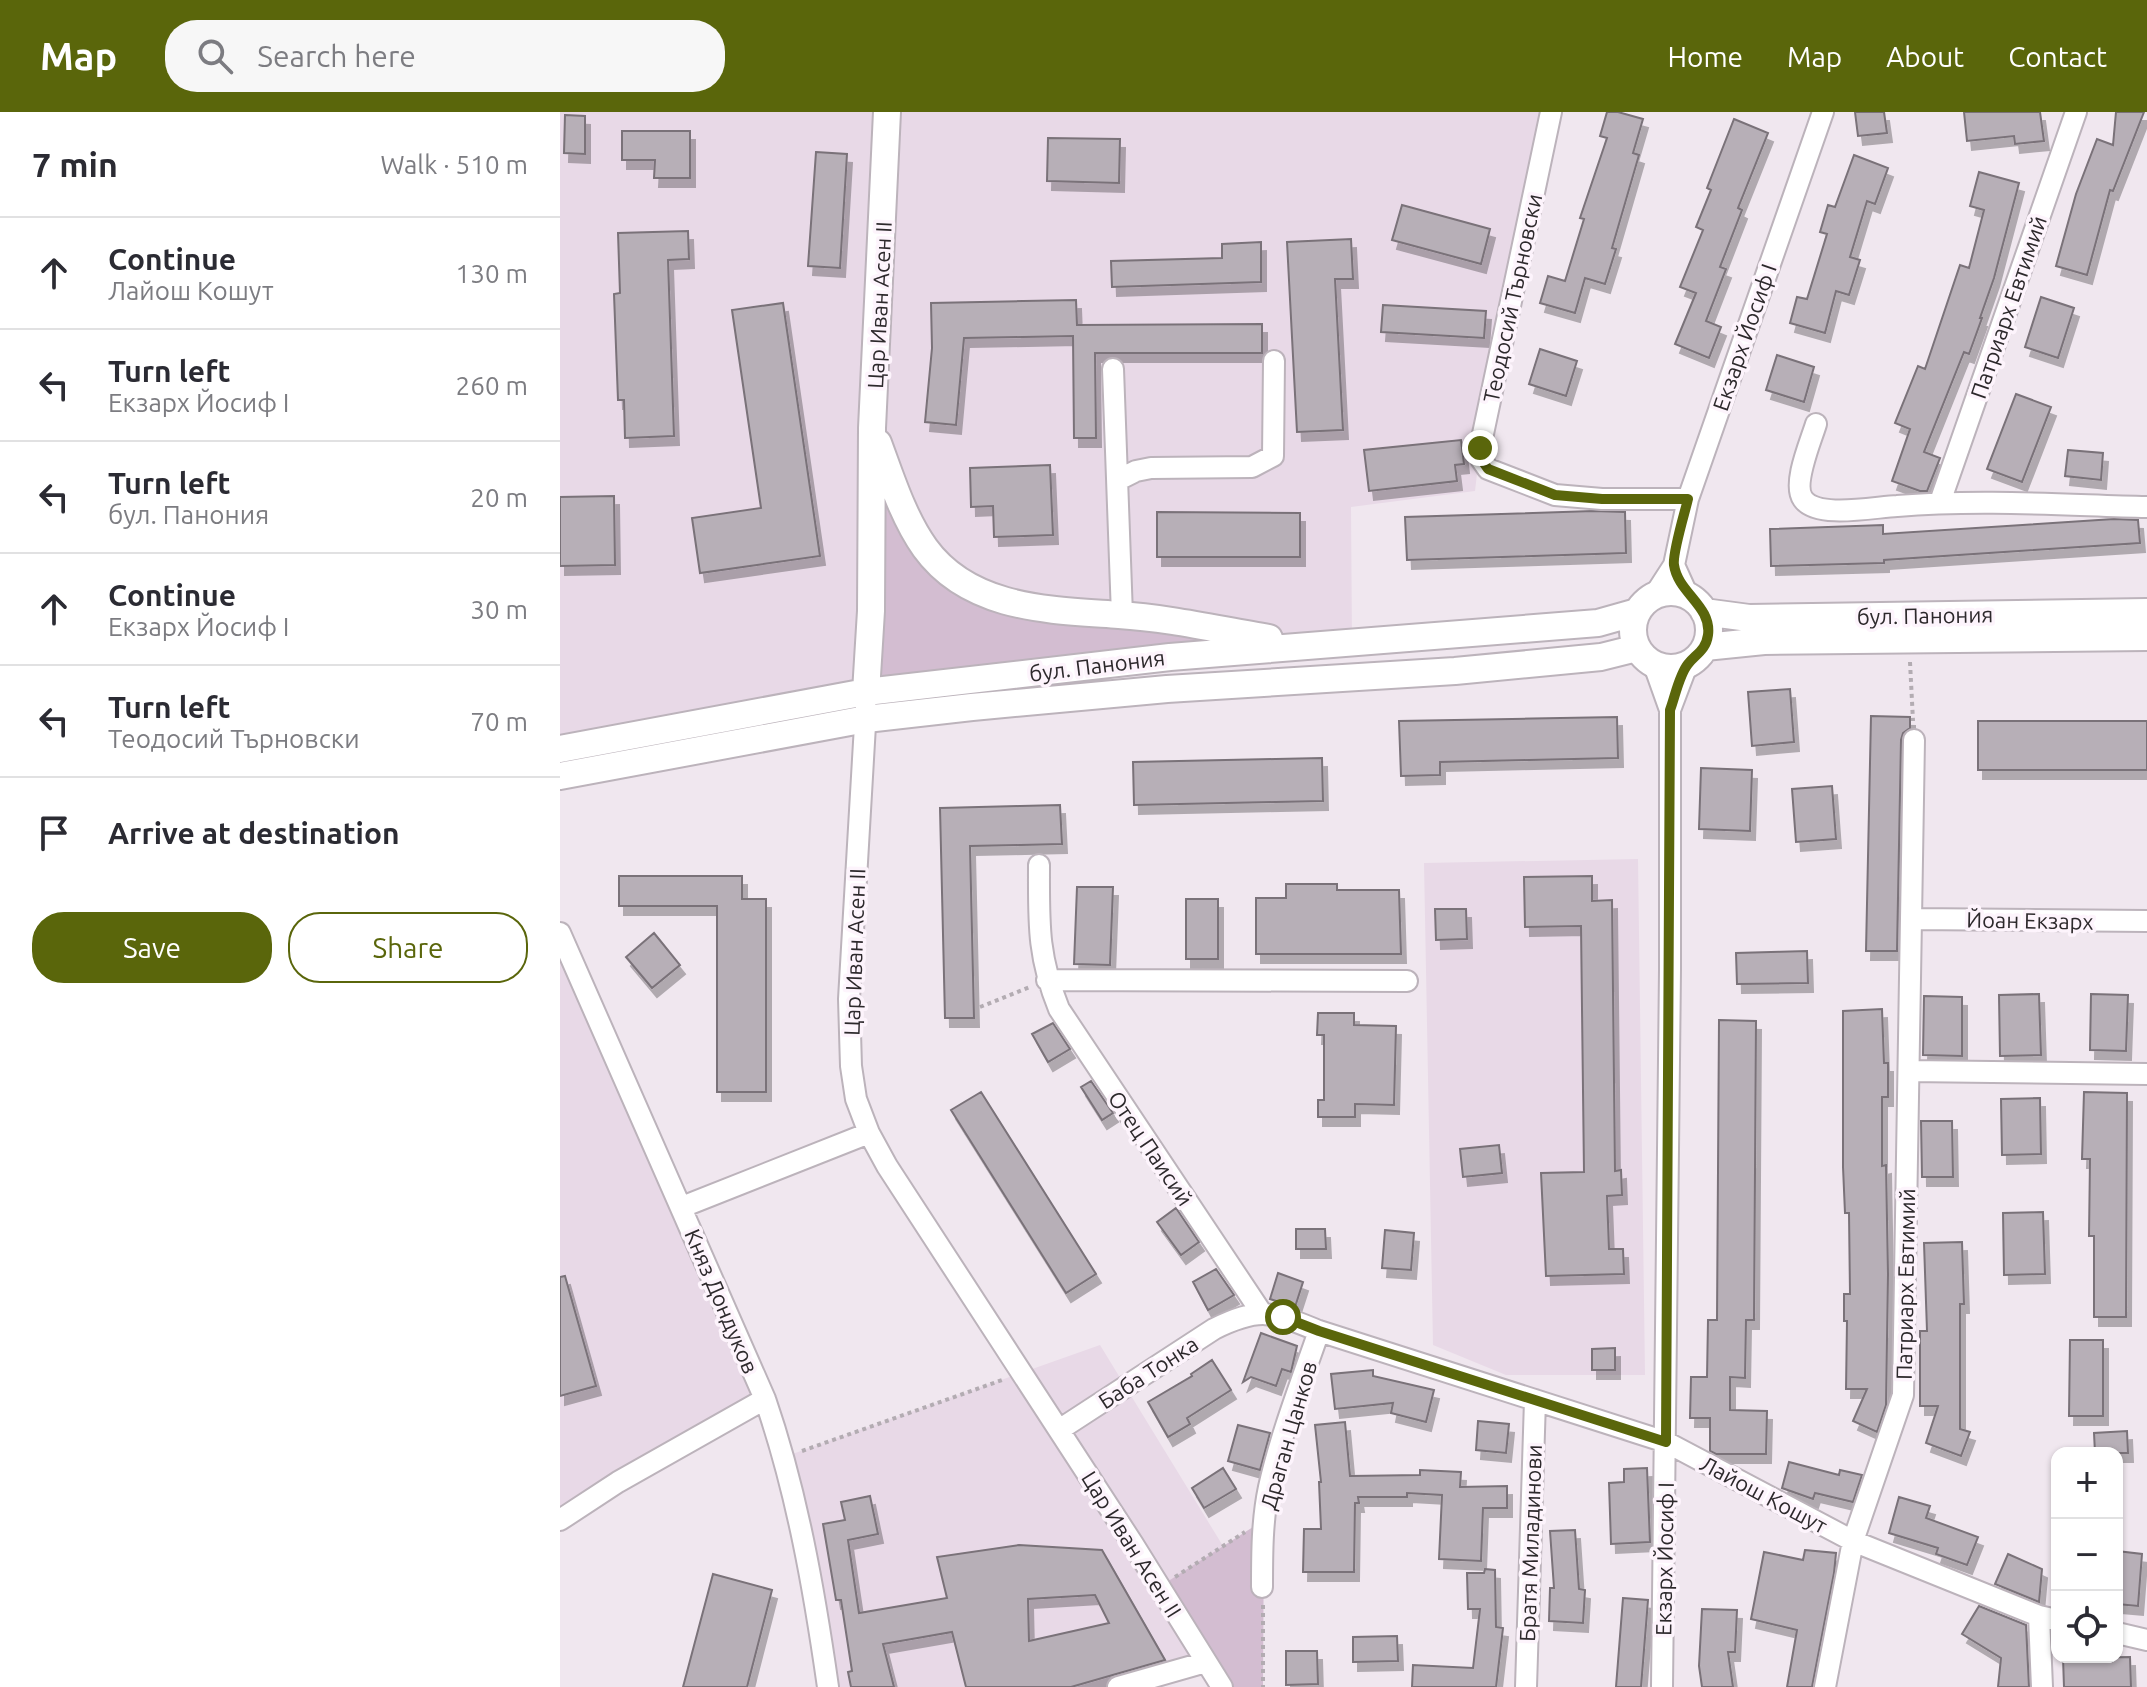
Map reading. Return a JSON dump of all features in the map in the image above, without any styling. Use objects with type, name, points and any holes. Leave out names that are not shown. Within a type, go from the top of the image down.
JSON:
[{"type":"main road","name":"Цар Иван Асен II","points":[[866,692],[871,611],[872,428],[887,112]]},
{"type":"main road","points":[[872,428],[909,520],[926,549],[948,572],[977,591],[1018,605],[1075,613],[1122,615],[1308,644]]},
{"type":"main road","name":"бул. Панония","points":[[560,749],[866,692],[1170,657],[1598,623],[1645,604],[1665,592],[1749,618],[2147,612]]},
{"type":"main road","points":[[1645,604],[1633,636],[1646,656]]},
{"type":"main road","points":[[1696,604],[1708,623],[1696,656]]},
{"type":"main road","name":"бул. Панония","points":[[560,776],[866,719],[1167,689],[1601,657],[1646,656],[1665,668],[1696,656],[1764,641],[2147,637]]},
{"type":"street","name":"Теодосий Търновски","points":[[1551,112],[1480,448],[1481,459],[1488,469],[1555,495],[1602,499],[1688,499]]},
{"type":"street","name":"Екзарх Йосиф I","points":[[1645,604],[1674,565],[1688,499],[1823,112]]},
{"type":"street","name":"Патриарх Евтимий","points":[[1940,502],[2076,112]]},
{"type":"street","points":[[1118,480],[1151,468],[1252,467],[1273,456],[1274,361]]},
{"type":"street","points":[[1113,369],[1122,615]]},
{"type":"street","points":[[1816,424],[1797,486],[1801,498],[1810,506],[1834,511],[1940,502],[2147,507]]},
{"type":"street","points":[[1674,565],[1696,604]]},
{"type":"street","name":"Екзарх Йосиф I","points":[[1646,656],[1670,710],[1662,1687]]},
{"type":"street","name":"Екзарх Йосиф I","points":[[1670,710],[1696,656]]},
{"type":"street","name":"Цар Иван Асен II","points":[[866,692],[849,999],[856,1099],[869,1133],[887,1166],[1023,1373],[1222,1687]]},
{"type":"street","name":"Патриарх Евтимий","points":[[1825,1687],[1853,1541],[1903,1395],[1914,740]]},
{"type":"street","name":"Отец Паисий","points":[[1039,865],[1039,941],[1047,980],[1059,1009],[1261,1312]]},
{"type":"street","name":"Йоан Екзарх","points":[[1912,919],[2147,921]]},
{"type":"street","name":"Княз Дондуков","points":[[560,933],[765,1399],[784,1457],[814,1593],[828,1687]]},
{"type":"street","points":[[1047,980],[1407,981]]},
{"type":"street","points":[[1909,1071],[2147,1074]]},
{"type":"street","points":[[682,1207],[869,1133]]},
{"type":"street","name":"Лайош Кошут","points":[[1238,1317],[1261,1312],[1283,1317],[1666,1442],[1853,1541],[2048,1618]]},
{"type":"street","name":"Баба Тонка","points":[[1059,1430],[1214,1329],[1238,1317]]},
{"type":"street","name":"Драган Цанков","points":[[1262,1587],[1264,1520],[1269,1488],[1319,1331]]},
{"type":"street","points":[[560,1520],[618,1482],[765,1399]]},
{"type":"street","name":"Братя Миладинови","points":[[1526,1687],[1535,1400]]},
{"type":"street","points":[[2042,1687],[2048,1618]]},
{"type":"street","points":[[2123,1634],[2147,1640]]},
{"type":"street","points":[[1118,1687],[1206,1662]]},
{"type":"path","points":[[980,1007],[1047,980]]},
{"type":"path","points":[[784,1457],[1023,1373]]},
{"type":"path","points":[[1159,1587],[1264,1520]]},
{"type":"path","points":[[1262,1587],[1263,1687]]},
{"type":"shaded area","points":[[560,112],[1551,112],[1480,448],[1475,491],[1351,507],[1352,641],[1308,644],[1075,613],[948,572],[866,719],[560,776]]},
{"type":"shaded area","points":[[872,428],[909,520],[977,591],[1308,644],[866,692]]},
{"type":"shaded area","points":[[1638,859],[1645,1375],[1506,1375],[1433,1345],[1424,863]]},
{"type":"shaded area","points":[[560,933],[765,1399],[560,1520]]},
{"type":"shaded area","points":[[1100,1345],[1223,1546],[1160,1587],[1206,1662],[1118,1687],[828,1687],[784,1457]]},
{"type":"shaded area","points":[[1264,1520],[1263,1687],[1222,1687],[1159,1587]]},
{"type":"building","points":[[1607,112],[1643,119],[1633,153],[1639,155],[1612,248],[1616,249],[1605,284],[1585,278],[1575,313],[1540,303],[1548,276],[1565,281],[1584,219],[1580,218],[1607,138],[1600,136]]},
{"type":"building","points":[[1855,112],[1884,112],[1887,133],[1858,136]]},
{"type":"building","points":[[1964,112],[2040,112],[2044,141],[2015,144],[2014,136],[1967,141]]},
{"type":"building","points":[[2116,112],[2144,112],[2113,191],[2110,190],[2087,275],[2056,266],[2076,194],[2097,139],[2113,145]]},
{"type":"building","points":[[565,115],[585,116],[585,154],[564,153]]},
{"type":"building","points":[[1734,119],[1768,133],[1738,208],[1742,210],[1720,267],[1726,269],[1706,321],[1721,327],[1709,358],[1675,344],[1696,293],[1680,287],[1703,230],[1696,227],[1711,190],[1707,188]]},
{"type":"building","points":[[622,131],[690,131],[690,178],[654,178],[655,160],[622,160]]},
{"type":"building","points":[[1048,138],[1120,139],[1119,183],[1047,181]]},
{"type":"building","points":[[816,152],[847,154],[840,268],[808,266]]},
{"type":"building","points":[[1854,155],[1888,168],[1875,204],[1867,201],[1850,257],[1860,260],[1849,295],[1836,291],[1825,333],[1790,323],[1797,297],[1807,299],[1827,234],[1820,232],[1828,205],[1835,207]]},
{"type":"building","points":[[1979,172],[2019,183],[1982,318],[1969,354],[1964,352],[1924,452],[1940,458],[1927,491],[1920,491],[1892,481],[1910,429],[1895,423],[1918,366],[1925,369],[1960,265],[1969,268],[1984,210],[1970,206]]},
{"type":"building","points":[[1402,205],[1490,229],[1481,264],[1392,240]]},
{"type":"building","points":[[688,231],[689,259],[668,260],[674,436],[625,438],[624,400],[618,400],[614,294],[620,293],[618,233]]},
{"type":"building","points":[[1351,239],[1353,279],[1335,279],[1343,430],[1297,432],[1287,242]]},
{"type":"building","points":[[1261,242],[1261,282],[1112,287],[1111,261],[1222,258],[1222,244]]},
{"type":"building","points":[[2041,297],[2074,308],[2058,358],[2025,347]]},
{"type":"building","points":[[1076,300],[1077,325],[1262,324],[1262,353],[1095,353],[1096,438],[1074,438],[1073,336],[964,338],[956,425],[925,422],[932,348],[931,303]]},
{"type":"building","points":[[783,303],[820,556],[700,573],[692,518],[761,508],[732,310]]},
{"type":"building","points":[[1383,305],[1486,311],[1484,338],[1381,332]]},
{"type":"building","points":[[1540,349],[1577,361],[1566,396],[1529,384]]},
{"type":"building","points":[[1777,355],[1814,367],[1804,402],[1766,390]]},
{"type":"building","points":[[2016,394],[2051,407],[2022,482],[1987,469]]},
{"type":"building","points":[[1461,440],[1464,464],[1455,465],[1457,481],[1369,491],[1364,450]]},
{"type":"building","points":[[2068,450],[2103,453],[2101,480],[2065,476]]},
{"type":"building","points":[[1050,465],[1053,535],[994,537],[993,506],[971,507],[970,468]]},
{"type":"building","points":[[614,496],[615,565],[560,566],[560,497]]},
{"type":"building","points":[[1157,512],[1300,513],[1300,557],[1157,557]]},
{"type":"building","points":[[1625,512],[1626,553],[1407,560],[1405,517]]},
{"type":"building","points":[[2138,520],[2140,543],[1884,560],[1884,563],[1771,566],[1770,529],[1883,525],[1883,534]]},
{"type":"building","points":[[1790,689],[1794,742],[1752,746],[1748,692]]},
{"type":"building","points":[[1871,716],[1910,717],[1910,728],[1903,733],[1901,740],[1897,951],[1866,951]]},
{"type":"building","points":[[1617,717],[1618,758],[1440,762],[1440,775],[1401,776],[1399,721]]},
{"type":"building","points":[[1978,721],[2147,721],[2147,770],[1978,770]]},
{"type":"building","points":[[1322,758],[1323,801],[1134,805],[1133,762]]},
{"type":"building","points":[[1701,768],[1752,770],[1750,831],[1699,829]]},
{"type":"building","points":[[1832,786],[1836,839],[1796,842],[1792,789]]},
{"type":"building","points":[[1060,805],[1062,844],[970,846],[974,1018],[945,1018],[940,808]]},
{"type":"building","points":[[619,876],[742,876],[742,899],[766,899],[766,1092],[717,1092],[717,906],[619,906]]},
{"type":"building","points":[[1592,876],[1592,901],[1612,900],[1615,1171],[1621,1170],[1622,1195],[1607,1196],[1609,1249],[1623,1249],[1624,1274],[1546,1276],[1541,1173],[1584,1172],[1581,926],[1525,927],[1524,877]]},
{"type":"building","points":[[1286,884],[1337,884],[1337,890],[1399,890],[1401,954],[1256,954],[1256,898],[1286,898]]},
{"type":"building","points":[[1077,887],[1113,887],[1110,965],[1074,964]]},
{"type":"building","points":[[1186,899],[1218,899],[1218,959],[1186,959]]},
{"type":"building","points":[[1435,909],[1466,909],[1467,939],[1436,940]]},
{"type":"building","points":[[654,933],[680,965],[652,988],[626,957]]},
{"type":"building","points":[[1807,951],[1808,983],[1737,984],[1736,953]]},
{"type":"building","points":[[2039,994],[2041,1055],[2000,1056],[1999,995]]},
{"type":"building","points":[[2091,994],[2128,995],[2126,1051],[2090,1050]]},
{"type":"building","points":[[1924,996],[1962,997],[1962,1056],[1923,1055]]},
{"type":"building","points":[[1882,1009],[1884,1063],[1888,1063],[1888,1097],[1882,1097],[1882,1166],[1886,1165],[1888,1274],[1886,1405],[1877,1432],[1853,1421],[1867,1389],[1846,1389],[1847,1321],[1844,1321],[1844,1294],[1850,1294],[1849,1213],[1845,1213],[1843,1167],[1843,1011]]},
{"type":"building","points":[[1318,1013],[1354,1013],[1354,1025],[1396,1026],[1394,1105],[1355,1104],[1355,1117],[1318,1117],[1318,1100],[1324,1100],[1324,1035],[1317,1035]]},
{"type":"building","points":[[1719,1020],[1756,1021],[1754,1320],[1746,1320],[1745,1378],[1730,1377],[1730,1410],[1767,1411],[1766,1454],[1716,1454],[1710,1451],[1710,1418],[1690,1418],[1691,1377],[1707,1377],[1708,1320],[1717,1320]]},
{"type":"building","points":[[1053,1023],[1070,1049],[1048,1062],[1032,1034]]},
{"type":"building","points":[[1091,1081],[1113,1113],[1102,1120],[1081,1087]]},
{"type":"building","points":[[981,1092],[1096,1274],[1066,1293],[951,1110]]},
{"type":"building","points":[[2084,1092],[2127,1093],[2126,1317],[2094,1317],[2094,1236],[2089,1236],[2090,1159],[2082,1159]]},
{"type":"building","points":[[2040,1098],[2041,1154],[2002,1155],[2001,1099]]},
{"type":"building","points":[[1921,1121],[1952,1121],[1953,1177],[1922,1177]]},
{"type":"building","points":[[1499,1145],[1502,1173],[1463,1177],[1460,1149]]},
{"type":"building","points":[[1176,1208],[1199,1242],[1181,1255],[1157,1222]]},
{"type":"building","points":[[2043,1212],[2045,1274],[2004,1275],[2003,1213]]},
{"type":"building","points":[[1296,1229],[1325,1229],[1326,1249],[1296,1249]]},
{"type":"building","points":[[1385,1230],[1414,1233],[1411,1270],[1382,1268]]},
{"type":"building","points":[[1962,1242],[1964,1304],[1960,1304],[1960,1429],[1970,1432],[1961,1456],[1926,1443],[1938,1406],[1920,1406],[1920,1331],[1927,1331],[1924,1243]]},
{"type":"building","points":[[1216,1269],[1234,1295],[1208,1310],[1193,1282]]},
{"type":"building","points":[[1278,1273],[1303,1282],[1295,1307],[1270,1299]]},
{"type":"building","points":[[565,1276],[596,1386],[560,1396],[560,1277]]},
{"type":"building","points":[[1261,1333],[1297,1346],[1291,1372],[1282,1369],[1276,1386],[1251,1377],[1243,1382]]},
{"type":"building","points":[[2070,1340],[2103,1340],[2103,1416],[2069,1416]]},
{"type":"building","points":[[1615,1348],[1615,1370],[1592,1370],[1592,1349]]},
{"type":"building","points":[[1212,1360],[1231,1390],[1187,1418],[1190,1424],[1168,1437],[1148,1402],[1192,1376]]},
{"type":"building","points":[[1373,1370],[1373,1376],[1434,1390],[1426,1422],[1391,1413],[1393,1403],[1335,1409],[1331,1374]]},
{"type":"building","points":[[1478,1421],[1509,1424],[1506,1453],[1476,1450]]},
{"type":"building","points":[[1345,1422],[1350,1476],[1420,1475],[1420,1470],[1461,1472],[1460,1487],[1507,1486],[1507,1508],[1483,1508],[1481,1561],[1439,1559],[1442,1495],[1407,1493],[1407,1497],[1358,1497],[1359,1503],[1355,1503],[1354,1572],[1303,1572],[1304,1529],[1321,1529],[1321,1482],[1315,1425]]},
{"type":"building","points":[[1238,1425],[1270,1433],[1260,1470],[1228,1461]]},
{"type":"building","points":[[2127,1431],[2128,1453],[2123,1453],[2123,1447],[2095,1447],[2094,1433]]},
{"type":"building","points":[[1789,1462],[1839,1475],[1840,1470],[1862,1475],[1853,1502],[1815,1493],[1813,1499],[1782,1488]]},
{"type":"building","points":[[1223,1468],[1236,1489],[1204,1508],[1192,1488]]},
{"type":"building","points":[[1647,1468],[1650,1542],[1611,1544],[1609,1483],[1624,1482],[1624,1469]]},
{"type":"building","points":[[870,1496],[878,1534],[848,1540],[859,1613],[947,1598],[937,1557],[1019,1545],[1102,1550],[1165,1660],[1071,1687],[966,1687],[952,1632],[883,1644],[894,1687],[851,1687],[848,1672],[852,1671],[841,1600],[836,1600],[823,1524],[845,1520],[841,1502]],"holes":[[[1095,1595],[1109,1623],[1029,1641],[1028,1599]]]},
{"type":"building","points":[[1899,1497],[1930,1506],[1926,1518],[1978,1537],[1967,1565],[1936,1554],[1938,1548],[1889,1533]]},
{"type":"building","points":[[1575,1530],[1579,1589],[1585,1590],[1583,1623],[1549,1621],[1550,1588],[1554,1588],[1550,1531]]},
{"type":"building","points":[[1805,1550],[1836,1553],[1834,1573],[1812,1687],[1787,1687],[1797,1630],[1751,1619],[1764,1552],[1803,1560]]},
{"type":"building","points":[[2123,1552],[2142,1554],[2138,1606],[2123,1605]]},
{"type":"building","points":[[2008,1554],[2042,1569],[2039,1602],[1995,1584]]},
{"type":"building","points":[[1485,1569],[1495,1570],[1496,1627],[1503,1628],[1496,1687],[1412,1687],[1413,1665],[1473,1668],[1480,1609],[1468,1609],[1467,1573],[1484,1573]]},
{"type":"building","points":[[713,1574],[772,1590],[747,1687],[683,1687]]},
{"type":"building","points":[[1623,1598],[1648,1600],[1641,1687],[1616,1687]]},
{"type":"building","points":[[1979,1606],[2026,1625],[2029,1687],[1998,1687],[2001,1658],[1962,1634]]},
{"type":"building","points":[[1702,1609],[1737,1610],[1735,1652],[1728,1652],[1733,1687],[1702,1687],[1699,1666]]},
{"type":"building","points":[[1397,1636],[1398,1661],[1353,1662],[1353,1637]]},
{"type":"building","points":[[1286,1651],[1317,1651],[1318,1684],[1286,1685]]},
{"type":"building","points":[[2123,1657],[2130,1657],[2131,1687],[2064,1687],[2063,1663],[2123,1663]]},
{"type":"route","points":[[1283,1317],[1666,1442],[1670,710],[1687,665],[1705,647],[1708,635],[1704,612],[1688,596],[1674,565],[1688,499],[1602,499],[1555,495],[1488,469],[1481,459],[1480,448]]}]
